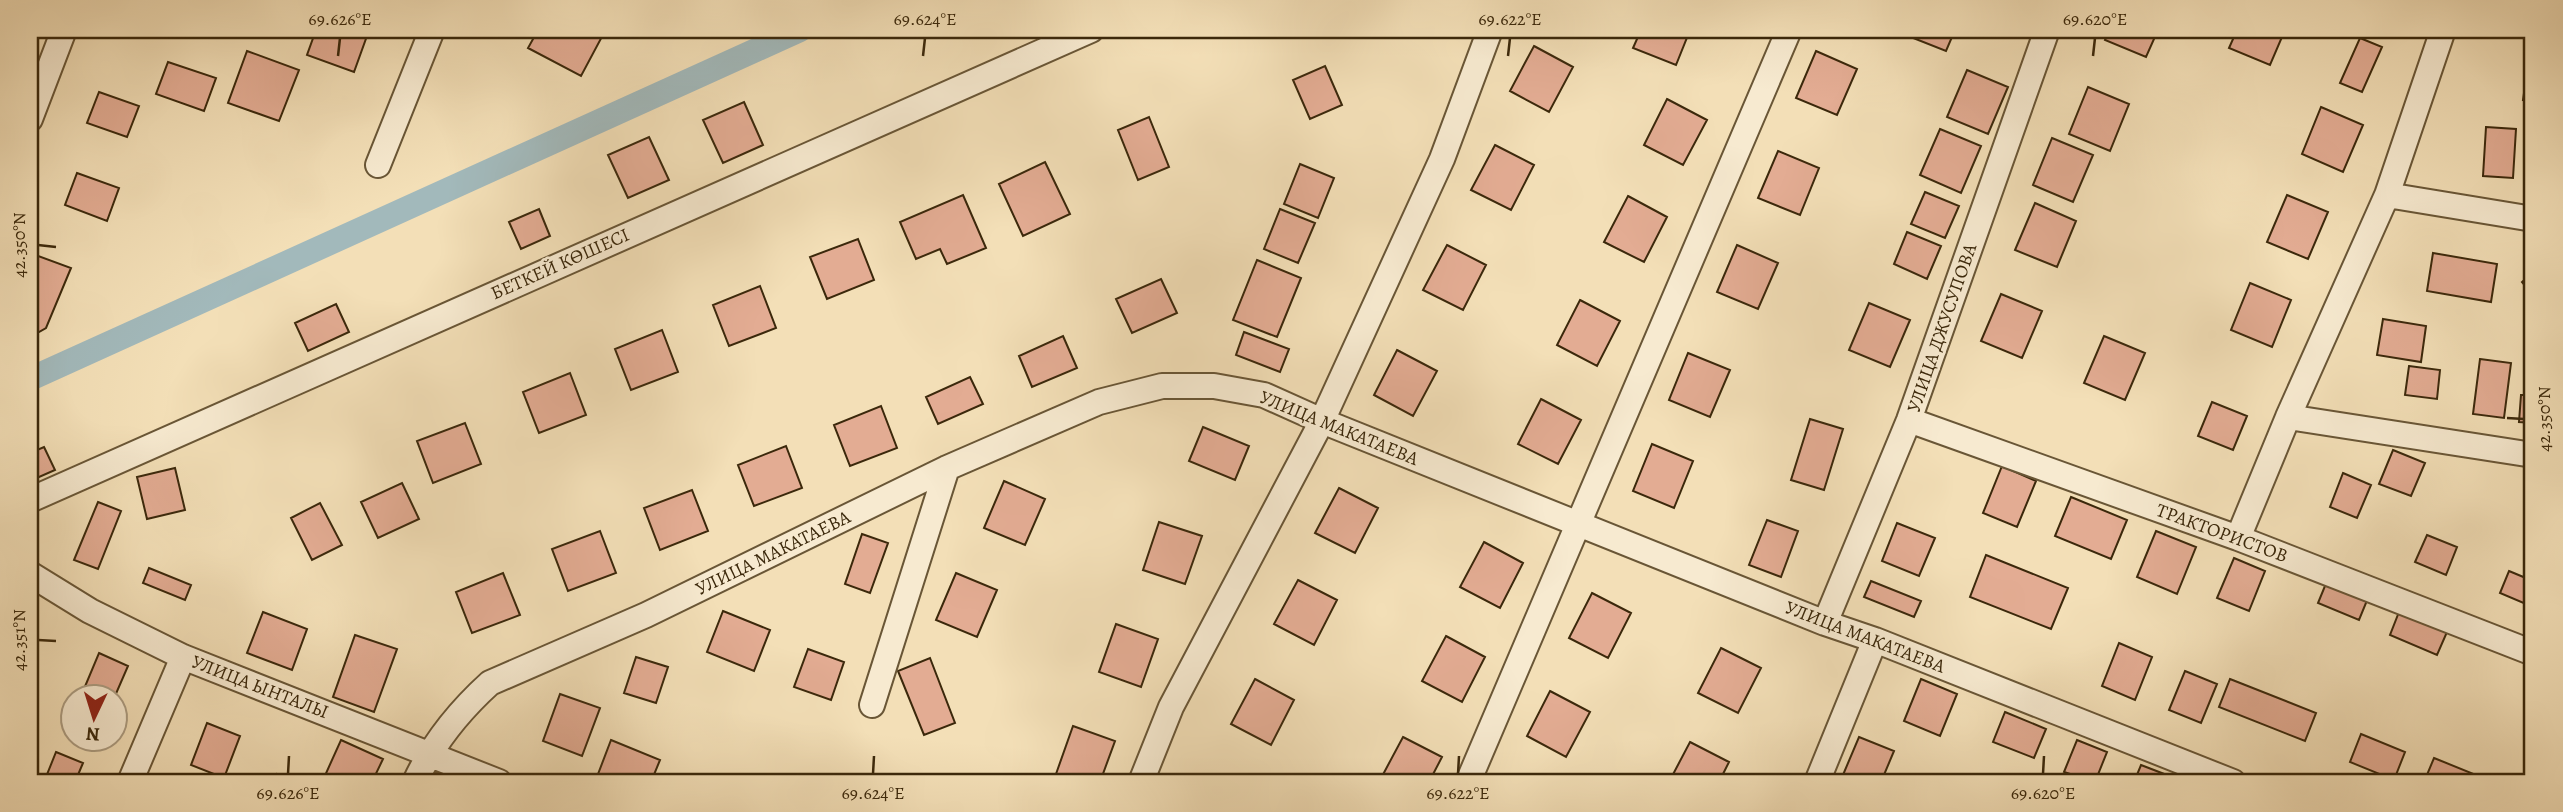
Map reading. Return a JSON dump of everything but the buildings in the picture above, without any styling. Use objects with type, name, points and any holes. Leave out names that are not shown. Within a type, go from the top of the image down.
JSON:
[{"type":"street","points":[[30,119],[64,30]]},
{"type":"street","points":[[378,165],[432,30]]},
{"type":"street","name":"БЕТКЕЙ КӨШЕСІ","points":[[30,500],[1091,30]]},
{"type":"street","points":[[1140,782],[1171,707],[1322,421],[1442,159],[1490,30]]},
{"type":"street","points":[[1468,782],[1789,30]]},
{"type":"street","name":"УЛИЦА ДЖУСУПОВА","points":[[1825,623],[1909,420],[2047,30]]},
{"type":"street","points":[[2238,538],[2288,416],[2387,195],[2443,30]]},
{"type":"street","points":[[2387,195],[2533,219]]},
{"type":"street","name":"УЛИЦА МАКАТАЕВА","points":[[415,782],[428,752],[490,683],[646,615],[947,468],[1099,402],[1162,386],[1214,386],[1264,395],[1322,421],[1825,623],[1875,640],[2233,782]]},
{"type":"street","points":[[2288,416],[2533,455]]},
{"type":"street","name":"ТРАКТОРИСТОВ","points":[[1909,420],[2238,538],[2533,653]]},
{"type":"street","points":[[872,705],[947,468]]},
{"type":"street","name":"УЛИЦА ЫНТАЛЫ","points":[[30,574],[90,611],[183,657],[499,782]]},
{"type":"street","points":[[1817,782],[1875,640]]},
{"type":"street","points":[[130,782],[183,657]]},
{"type":"waterway","points":[[30,379],[800,30]]}]
